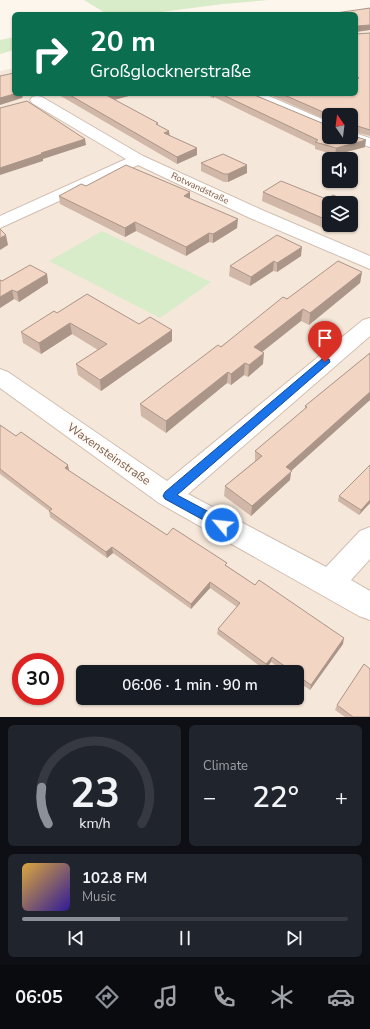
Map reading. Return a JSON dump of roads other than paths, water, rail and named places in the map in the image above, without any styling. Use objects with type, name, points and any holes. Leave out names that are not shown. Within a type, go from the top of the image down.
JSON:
[{"type":"street","name":"Rotwandstraße","points":[[50,96],[31,101],[138,159],[256,214],[370,263]]},
{"type":"street","points":[[257,96],[322,125]]},
{"type":"street","points":[[358,139],[370,143]]},
{"type":"street","points":[[0,222],[138,159]]},
{"type":"street","points":[[168,496],[370,325]]},
{"type":"street","name":"Waxensteinstraße","points":[[0,377],[168,496],[370,606]]},
{"type":"street","points":[[330,583],[370,539]]}]
